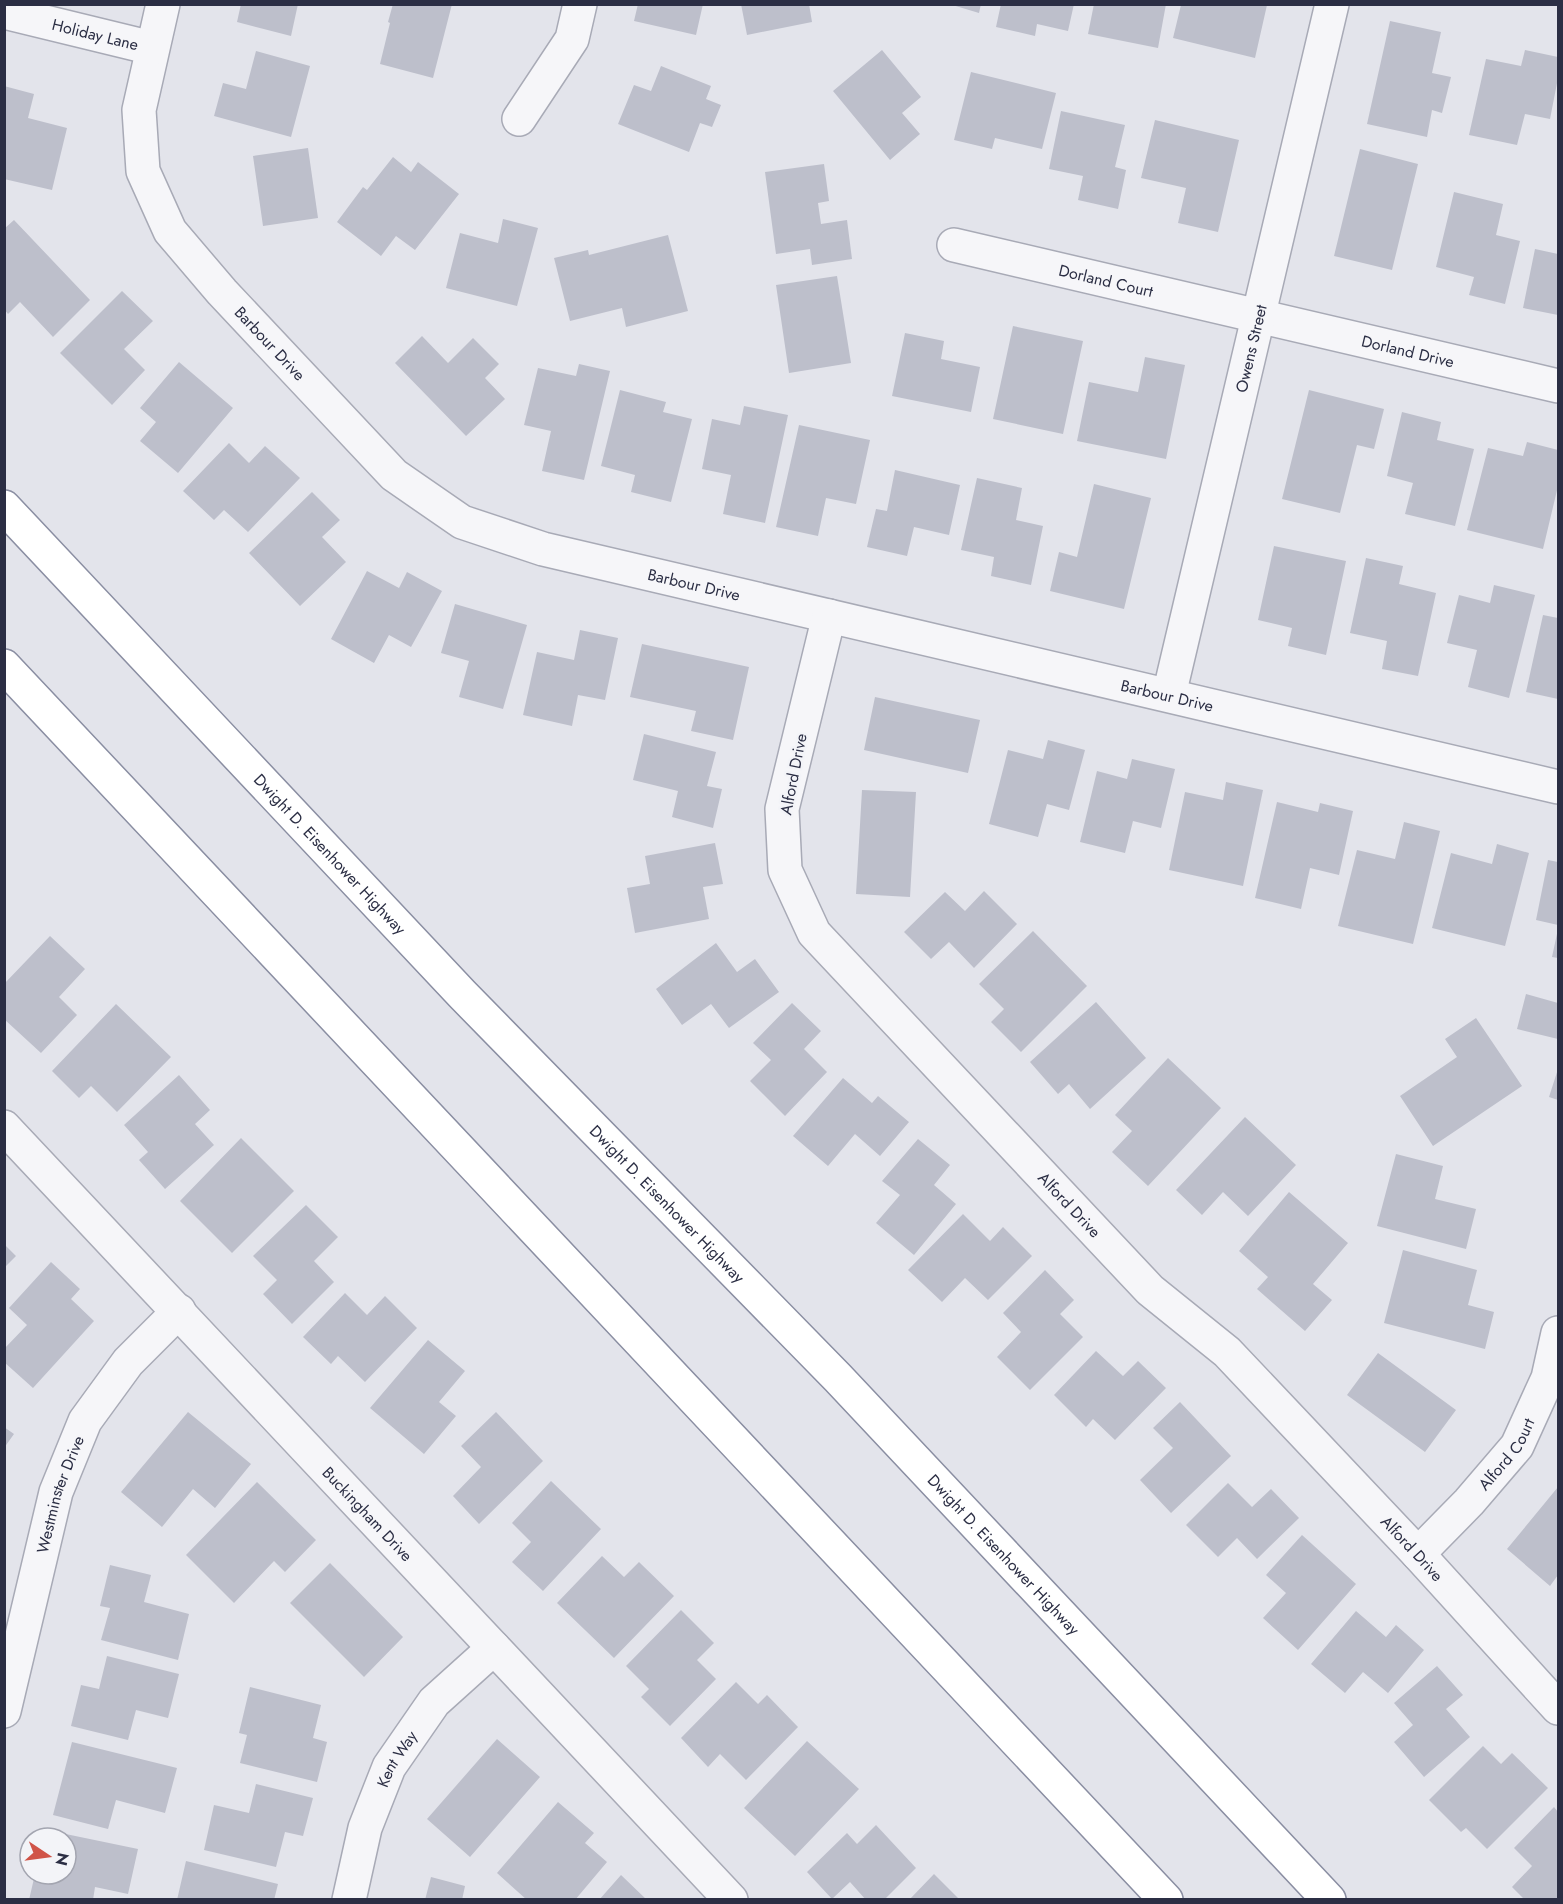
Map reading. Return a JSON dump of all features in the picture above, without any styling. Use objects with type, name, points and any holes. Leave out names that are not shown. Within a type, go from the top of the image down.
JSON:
[{"type":"highway","name":"Dwight D. Eisenhower Highway","points":[[4,507],[462,994],[838,1378],[1329,1899]]},
{"type":"highway","points":[[4,666],[1166,1899]]},
{"type":"street","name":"Barbour Drive","points":[[163,4],[140,110],[143,171],[170,231],[222,292],[394,475],[462,522],[533,545],[1558,787]]},
{"type":"street","points":[[519,119],[572,39],[580,4]]},
{"type":"street","name":"Owens Street","points":[[1169,695],[1332,4]]},
{"type":"street","name":"Holiday Lane","points":[[4,12],[152,48]]},
{"type":"street","name":"Dorland Court","points":[[954,245],[1259,315]]},
{"type":"street","name":"Dorland Drive","points":[[1259,315],[1558,386]]},
{"type":"street","name":"Alford Drive","points":[[829,616],[782,809],[786,870],[814,933],[1150,1290],[1227,1352],[1418,1554],[1558,1708]]},
{"type":"street","name":"Buckingham Drive","points":[[4,1127],[731,1899]]},
{"type":"street","name":"Westminster Drive","points":[[4,1711],[56,1492],[85,1421],[128,1362],[179,1311]]},
{"type":"street","name":"Alford Court","points":[[1418,1554],[1469,1502],[1517,1446],[1548,1378],[1558,1333]]},
{"type":"street","name":"Kent Way","points":[[349,1899],[365,1828],[389,1767],[434,1702],[494,1648]]},
{"type":"building","points":[[241,4],[298,4],[291,36],[237,22]]},
{"type":"building","points":[[393,4],[452,4],[433,78],[380,64]]},
{"type":"building","points":[[638,4],[703,4],[696,35],[634,21]]},
{"type":"building","points":[[741,4],[809,4],[812,22],[747,35]]},
{"type":"building","points":[[949,4],[981,4],[979,13]]},
{"type":"building","points":[[1001,4],[1074,4],[1068,31],[1037,24],[1035,36],[996,27]]},
{"type":"building","points":[[1094,4],[1166,4],[1158,48],[1088,34]]},
{"type":"building","points":[[1181,5],[1267,5],[1255,58],[1173,38]]},
{"type":"building","points":[[1390,21],[1441,32],[1432,73],[1451,77],[1442,113],[1432,110],[1427,137],[1367,124]]},
{"type":"building","points":[[882,50],[921,97],[902,113],[920,134],[890,160],[833,91]]},
{"type":"building","points":[[1525,50],[1558,57],[1558,78],[1550,119],[1525,114],[1517,145],[1469,135],[1486,59],[1521,66]]},
{"type":"building","points":[[256,51],[310,66],[291,137],[214,116],[223,83],[246,89]]},
{"type":"building","points":[[661,66],[711,86],[706,99],[721,105],[712,127],[700,123],[689,152],[618,124],[634,85],[651,91]]},
{"type":"building","points":[[971,72],[1056,93],[1042,149],[995,138],[992,149],[954,140]]},
{"type":"building","points":[[4,86],[34,94],[28,118],[67,128],[52,190],[4,179]]},
{"type":"building","points":[[1061,111],[1125,125],[1115,167],[1126,170],[1118,209],[1078,200],[1083,176],[1049,169]]},
{"type":"building","points":[[1155,120],[1239,140],[1218,232],[1178,223],[1186,188],[1141,178]]},
{"type":"building","points":[[308,148],[318,218],[263,226],[253,156]]},
{"type":"building","points":[[1360,149],[1418,164],[1392,270],[1334,256]]},
{"type":"building","points":[[393,157],[411,172],[418,162],[459,194],[415,250],[396,236],[381,256],[337,222],[363,187],[367,190]]},
{"type":"building","points":[[824,164],[829,201],[818,203],[821,224],[847,220],[852,259],[812,265],[810,249],[776,254],[765,172]]},
{"type":"building","points":[[1454,192],[1503,204],[1496,235],[1520,241],[1505,304],[1469,295],[1474,277],[1436,267]]},
{"type":"building","points":[[503,219],[538,228],[517,306],[446,288],[460,233],[498,243]]},
{"type":"building","points":[[14,220],[90,300],[53,337],[20,302],[8,314],[4,309],[4,229]]},
{"type":"building","points":[[668,235],[688,311],[626,327],[622,308],[570,321],[554,258],[588,250],[589,255]]},
{"type":"building","points":[[1535,249],[1558,254],[1558,315],[1523,308]]},
{"type":"building","points":[[837,276],[851,363],[789,373],[776,285]]},
{"type":"building","points":[[122,291],[153,321],[124,349],[145,370],[112,405],[60,353]]},
{"type":"building","points":[[1013,326],[1083,341],[1063,434],[993,419]]},
{"type":"building","points":[[905,333],[944,341],[941,359],[980,367],[971,412],[892,396]]},
{"type":"building","points":[[422,336],[448,363],[473,338],[499,364],[485,378],[505,399],[466,436],[395,363]]},
{"type":"building","points":[[1145,357],[1185,365],[1166,459],[1077,441],[1089,382],[1138,392]]},
{"type":"building","points":[[179,362],[233,408],[178,473],[140,441],[156,422],[140,408]]},
{"type":"building","points":[[579,364],[610,371],[584,480],[542,471],[551,431],[524,425],[538,368],[576,376]]},
{"type":"building","points":[[620,390],[666,402],[663,412],[692,419],[671,502],[631,492],[635,475],[601,466]]},
{"type":"building","points":[[1309,390],[1384,409],[1374,449],[1357,445],[1340,513],[1282,499]]},
{"type":"building","points":[[744,406],[788,415],[765,523],[723,514],[731,475],[702,469],[712,419],[740,425]]},
{"type":"building","points":[[1402,412],[1441,422],[1437,440],[1474,449],[1455,526],[1405,514],[1413,483],[1387,476]]},
{"type":"building","points":[[799,425],[870,440],[856,504],[826,498],[818,536],[776,527]]},
{"type":"building","points":[[1527,442],[1558,450],[1558,486],[1543,549],[1467,530],[1488,448],[1523,456]]},
{"type":"building","points":[[229,443],[249,463],[265,446],[300,478],[248,532],[224,510],[214,520],[183,491]]},
{"type":"building","points":[[895,470],[960,485],[949,535],[914,527],[907,556],[867,547],[876,509],[887,511]]},
{"type":"building","points":[[977,478],[1022,488],[1016,520],[1043,526],[1031,585],[991,576],[994,557],[961,550]]},
{"type":"building","points":[[1094,484],[1151,498],[1124,609],[1050,591],[1059,552],[1077,557]]},
{"type":"building","points":[[312,492],[340,520],[322,537],[346,562],[300,606],[249,553]]},
{"type":"building","points":[[1274,546],[1346,561],[1326,655],[1288,646],[1292,628],[1258,620]]},
{"type":"building","points":[[1366,558],[1403,566],[1399,584],[1436,593],[1418,676],[1382,669],[1387,641],[1350,633]]},
{"type":"building","points":[[367,571],[399,588],[407,572],[442,591],[411,647],[389,635],[374,663],[331,639]]},
{"type":"building","points":[[1494,585],[1535,595],[1509,698],[1468,687],[1477,650],[1447,643],[1459,595],[1490,603]]},
{"type":"building","points":[[455,604],[527,625],[503,709],[459,697],[469,661],[441,653]]},
{"type":"building","points":[[1543,615],[1558,618],[1558,699],[1526,692]]},
{"type":"building","points":[[580,630],[618,638],[605,700],[578,695],[572,726],[523,715],[537,652],[574,660]]},
{"type":"building","points":[[642,644],[749,667],[733,740],[691,731],[696,711],[630,697]]},
{"type":"building","points":[[875,697],[980,720],[968,773],[864,750]]},
{"type":"building","points":[[644,734],[716,752],[707,786],[722,789],[713,828],[672,817],[678,791],[633,780]]},
{"type":"building","points":[[1048,740],[1085,750],[1069,810],[1047,804],[1038,837],[989,824],[1008,750],[1043,759]]},
{"type":"building","points":[[1132,759],[1175,769],[1161,828],[1133,821],[1125,853],[1080,842],[1097,771],[1127,779]]},
{"type":"building","points":[[1226,782],[1263,790],[1243,886],[1169,870],[1185,792],[1223,800]]},
{"type":"building","points":[[862,790],[916,792],[910,897],[856,894]]},
{"type":"building","points":[[1277,802],[1318,812],[1320,803],[1353,811],[1339,875],[1310,868],[1301,909],[1255,898]]},
{"type":"building","points":[[1404,822],[1440,831],[1413,944],[1338,926],[1357,850],[1395,859]]},
{"type":"building","points":[[715,843],[723,884],[703,887],[709,919],[635,933],[627,888],[650,884],[645,856]]},
{"type":"building","points":[[1497,844],[1529,853],[1505,946],[1432,928],[1451,853],[1492,864]]},
{"type":"building","points":[[1548,860],[1558,862],[1558,925],[1536,920]]},
{"type":"building","points":[[984,891],[1017,924],[974,968],[949,942],[931,959],[904,932],[945,892],[965,911]]},
{"type":"building","points":[[1558,929],[1558,958],[1552,957]]},
{"type":"building","points":[[1033,931],[1087,986],[1021,1052],[991,1022],[1004,1009],[979,984]]},
{"type":"building","points":[[50,936],[85,969],[59,997],[77,1015],[41,1053],[4,1019],[4,984]]},
{"type":"building","points":[[716,943],[737,972],[755,959],[779,992],[729,1028],[711,1004],[682,1025],[656,989]]},
{"type":"building","points":[[1526,994],[1558,1003],[1558,1039],[1517,1029]]},
{"type":"building","points":[[1096,1002],[1146,1058],[1090,1109],[1069,1084],[1058,1094],[1030,1062]]},
{"type":"building","points":[[792,1003],[821,1031],[804,1049],[827,1072],[785,1116],[750,1081],[771,1060],[753,1043]]},
{"type":"building","points":[[116,1004],[171,1057],[117,1112],[91,1086],[79,1098],[52,1071]]},
{"type":"building","points":[[1476,1018],[1522,1086],[1433,1146],[1400,1096],[1457,1057],[1445,1039]]},
{"type":"building","points":[[1168,1058],[1221,1108],[1148,1186],[1112,1152],[1132,1131],[1115,1115]]},
{"type":"building","points":[[1558,1069],[1558,1100],[1549,1097]]},
{"type":"building","points":[[179,1075],[210,1110],[195,1124],[214,1145],[165,1189],[139,1160],[148,1152],[124,1125]]},
{"type":"building","points":[[843,1078],[872,1103],[878,1096],[909,1122],[880,1156],[855,1134],[828,1166],[793,1136]]},
{"type":"building","points":[[1245,1117],[1296,1165],[1248,1216],[1223,1192],[1202,1215],[1176,1190]]},
{"type":"building","points":[[241,1138],[294,1191],[232,1253],[180,1201]]},
{"type":"building","points":[[918,1139],[950,1165],[934,1185],[956,1204],[914,1255],[876,1223],[900,1195],[882,1181]]},
{"type":"building","points":[[1396,1154],[1443,1166],[1435,1199],[1476,1209],[1466,1249],[1377,1226]]},
{"type":"building","points":[[1289,1192],[1348,1243],[1313,1284],[1332,1300],[1305,1331],[1257,1289],[1268,1277],[1239,1251]]},
{"type":"building","points":[[306,1205],[338,1237],[314,1261],[334,1282],[292,1324],[263,1294],[277,1280],[253,1256]]},
{"type":"building","points":[[963,1214],[990,1241],[1003,1227],[1032,1256],[988,1300],[965,1278],[942,1302],[908,1270]]},
{"type":"building","points":[[4,1244],[16,1256],[4,1268]]},
{"type":"building","points":[[1403,1250],[1477,1270],[1468,1305],[1494,1312],[1485,1349],[1384,1323]]},
{"type":"building","points":[[51,1262],[80,1289],[71,1299],[94,1321],[33,1388],[4,1362],[4,1349],[27,1325],[9,1308]]},
{"type":"building","points":[[1045,1270],[1074,1300],[1060,1314],[1083,1337],[1030,1390],[997,1357],[1021,1332],[1003,1313]]},
{"type":"building","points":[[345,1293],[367,1315],[385,1296],[417,1328],[365,1382],[338,1356],[331,1364],[303,1337]]},
{"type":"building","points":[[428,1340],[465,1371],[439,1402],[456,1416],[424,1454],[370,1408]]},
{"type":"building","points":[[1096,1351],[1123,1376],[1138,1361],[1166,1388],[1115,1440],[1093,1419],[1086,1427],[1054,1395]]},
{"type":"building","points":[[1378,1353],[1456,1410],[1425,1452],[1347,1395]]},
{"type":"building","points":[[1180,1402],[1231,1456],[1171,1513],[1140,1480],[1173,1448],[1153,1428]]},
{"type":"building","points":[[188,1412],[251,1464],[215,1508],[193,1489],[162,1527],[121,1492]]},
{"type":"building","points":[[496,1412],[543,1461],[479,1524],[453,1496],[481,1467],[461,1446]]},
{"type":"building","points":[[4,1427],[14,1434],[4,1448]]},
{"type":"building","points":[[551,1481],[601,1529],[543,1591],[512,1562],[531,1542],[512,1523]]},
{"type":"building","points":[[257,1482],[316,1540],[285,1572],[274,1561],[234,1603],[186,1555]]},
{"type":"building","points":[[1228,1483],[1252,1507],[1271,1489],[1299,1518],[1257,1559],[1237,1538],[1218,1557],[1186,1525]]},
{"type":"building","points":[[1558,1487],[1558,1575],[1550,1586],[1507,1549]]},
{"type":"building","points":[[1302,1535],[1356,1584],[1298,1650],[1263,1618],[1286,1593],[1266,1575]]},
{"type":"building","points":[[602,1556],[624,1577],[639,1562],[674,1596],[614,1658],[557,1603]]},
{"type":"building","points":[[330,1563],[403,1637],[364,1677],[290,1603]]},
{"type":"building","points":[[110,1565],[151,1575],[144,1602],[189,1614],[178,1660],[101,1640],[110,1608],[100,1606]]},
{"type":"building","points":[[681,1610],[714,1643],[697,1660],[716,1679],[670,1726],[641,1697],[649,1689],[626,1666]]},
{"type":"building","points":[[1356,1611],[1386,1637],[1396,1625],[1424,1650],[1388,1693],[1363,1672],[1345,1693],[1311,1664]]},
{"type":"building","points":[[107,1656],[179,1674],[168,1718],[136,1710],[128,1740],[71,1726],[81,1685],[99,1689]]},
{"type":"building","points":[[1437,1666],[1463,1695],[1446,1709],[1470,1737],[1424,1777],[1394,1742],[1413,1725],[1394,1703]]},
{"type":"building","points":[[736,1682],[758,1704],[767,1695],[798,1727],[746,1780],[720,1754],[708,1767],[681,1738]]},
{"type":"building","points":[[250,1687],[321,1705],[313,1738],[327,1742],[317,1782],[240,1763],[247,1735],[239,1733]]},
{"type":"building","points":[[497,1739],[540,1777],[470,1857],[427,1819]]},
{"type":"building","points":[[807,1741],[859,1789],[795,1856],[744,1808]]},
{"type":"building","points":[[72,1742],[177,1768],[165,1813],[116,1800],[108,1829],[53,1815]]},
{"type":"building","points":[[1483,1746],[1501,1764],[1512,1753],[1548,1788],[1487,1849],[1466,1828],[1461,1832],[1429,1800]]},
{"type":"building","points":[[256,1784],[313,1798],[303,1836],[285,1832],[276,1867],[204,1850],[214,1805],[249,1813]]},
{"type":"building","points":[[558,1802],[594,1833],[585,1843],[607,1862],[575,1900],[527,1900],[497,1873]]},
{"type":"building","points":[[1554,1807],[1558,1812],[1558,1900],[1525,1900],[1512,1887],[1532,1866],[1514,1848]]},
{"type":"building","points":[[876,1825],[916,1868],[884,1900],[866,1900],[850,1882],[832,1899],[807,1872],[847,1833],[857,1844]]},
{"type":"building","points":[[78,1837],[138,1849],[128,1894],[95,1887],[93,1900],[29,1900],[32,1886],[78,1886]]},
{"type":"building","points":[[186,1861],[278,1884],[274,1900],[177,1900]]},
{"type":"building","points":[[934,1874],[960,1900],[909,1900]]},
{"type":"building","points":[[621,1875],[647,1900],[599,1900]]},
{"type":"building","points":[[431,1877],[465,1886],[462,1900],[425,1900]]}]
